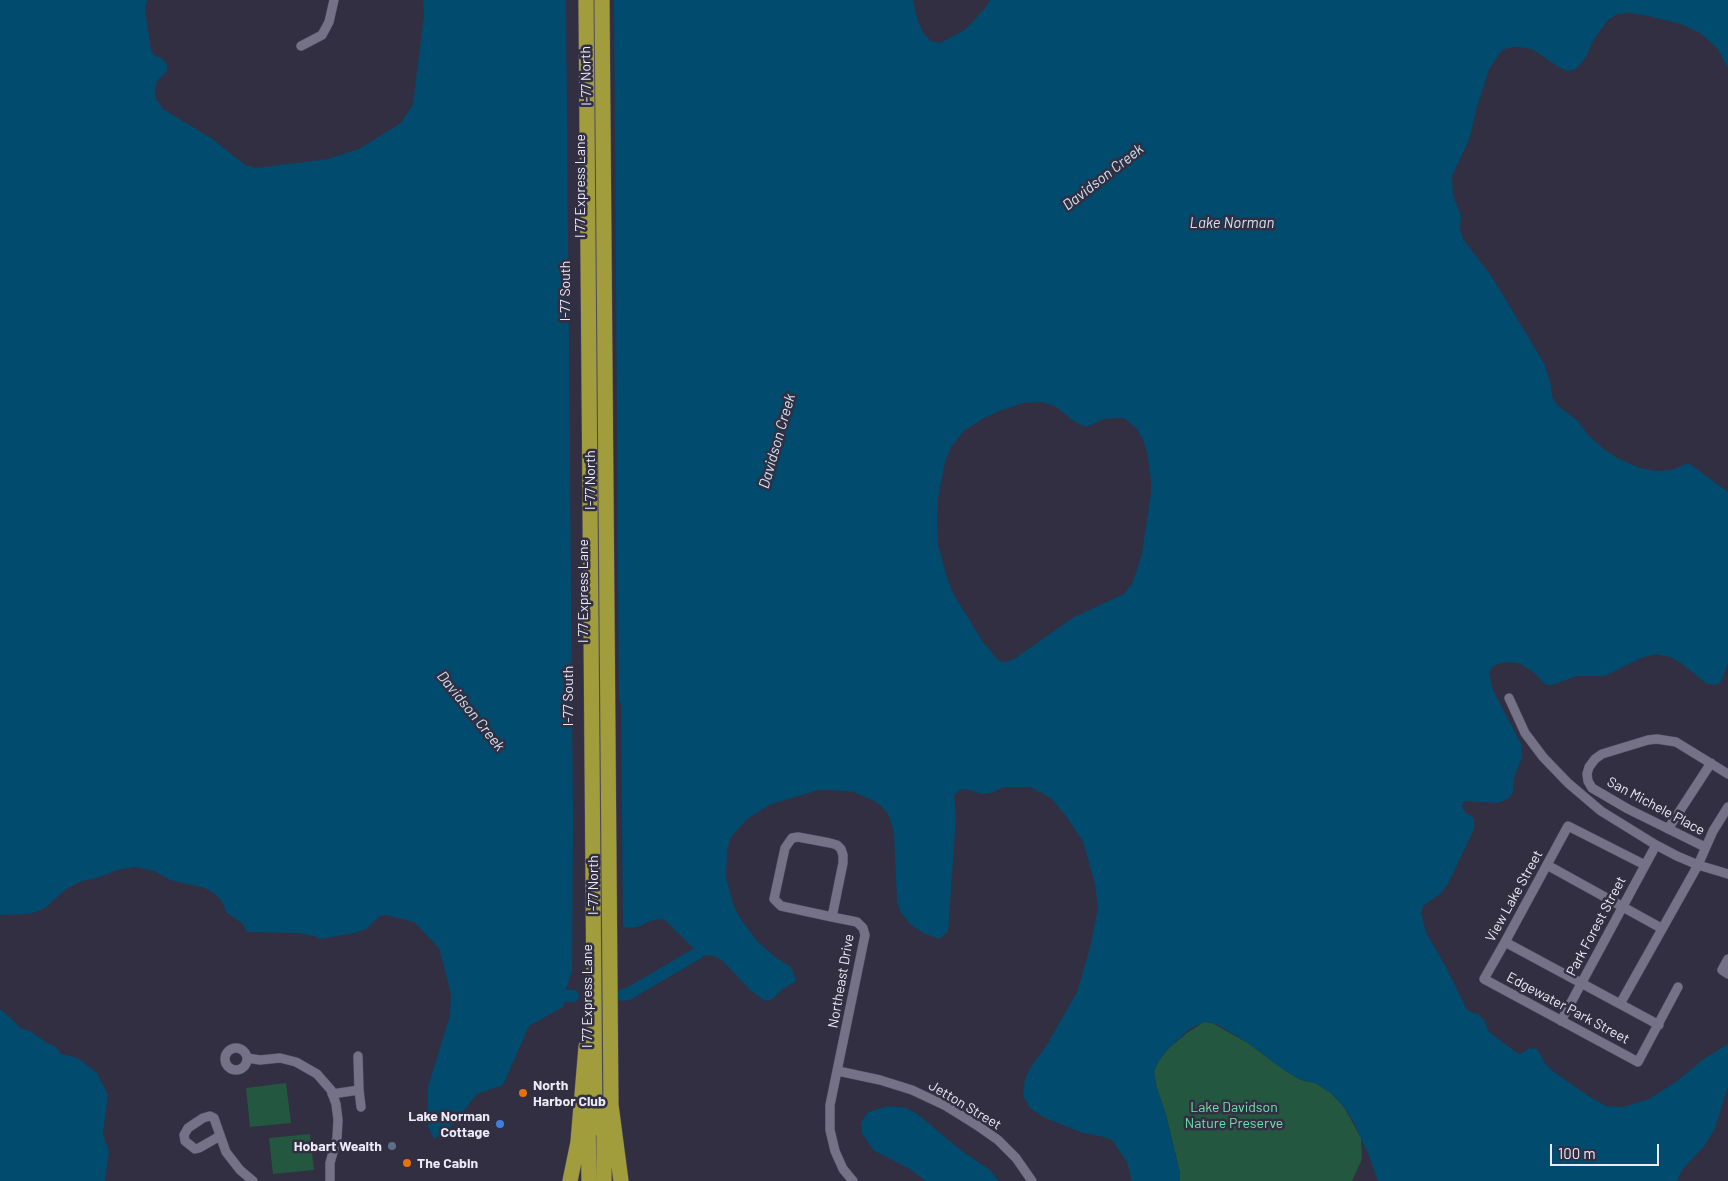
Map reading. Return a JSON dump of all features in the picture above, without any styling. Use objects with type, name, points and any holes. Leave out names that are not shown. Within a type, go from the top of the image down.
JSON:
[{"type":"highway","name":"I-77 South","points":[[579,0],[589,1181]]},
{"type":"highway","name":"I 77 Express Lane","points":[[586,0],[596,1181]]},
{"type":"highway","name":"I 77 Express Lane","points":[[595,0],[604,1181]]},
{"type":"highway","name":"I-77 North","points":[[602,0],[611,1105]]},
{"type":"highway","points":[[570,1181],[580,1127],[588,1025]]},
{"type":"highway","points":[[611,1105],[611,1181]]},
{"type":"highway","points":[[611,1105],[621,1181]]},
{"type":"street","points":[[301,46],[322,35],[329,22],[334,0]]},
{"type":"street","points":[[1509,698],[1525,733],[1543,757],[1568,783],[1601,811],[1656,845],[1698,865],[1728,874]]},
{"type":"street","name":"San Michele Place","points":[[1705,847],[1592,788],[1587,774],[1589,767],[1602,754],[1657,739],[1676,742],[1728,774]]},
{"type":"street","points":[[1668,829],[1711,763]]},
{"type":"street","points":[[1620,1004],[1698,865],[1713,830],[1728,807]]},
{"type":"street","name":"View Lake Street","points":[[1484,979],[1568,826],[1644,865]]},
{"type":"street","name":"Northeast Drive","points":[[832,917],[843,863],[841,849],[837,845],[830,843],[798,837],[792,838],[785,848],[774,899],[781,906],[832,917],[857,922],[863,928],[865,935],[830,1105],[830,1130],[835,1152],[844,1169],[854,1181]]},
{"type":"street","name":"Park Forest Street","points":[[1561,1021],[1656,845]]},
{"type":"street","points":[[1547,866],[1661,928]]},
{"type":"street","points":[[1505,942],[1659,1025],[1678,987]]},
{"type":"street","points":[[1728,959],[1722,970],[1728,974]]},
{"type":"street","name":"Edgewater Park Street","points":[[1484,979],[1638,1062],[1659,1025]]},
{"type":"street","points":[[358,1056],[358,1090],[361,1107]]},
{"type":"street","points":[[247,1058],[260,1060],[280,1058],[296,1062],[317,1074],[332,1094],[337,1111],[338,1128],[330,1162],[330,1181]]},
{"type":"street","name":"Jetton Street","points":[[838,1072],[880,1080],[912,1090],[946,1106],[998,1140],[1016,1158],[1032,1181]]},
{"type":"street","points":[[332,1094],[358,1090]]},
{"type":"street","points":[[220,1136],[226,1152],[252,1181]]},
{"type":"green space","name":"Lake Davidson Nature Preserve","points":[[1204,1022],[1212,1023],[1248,1043],[1301,1080],[1315,1083],[1331,1093],[1344,1107],[1361,1138],[1362,1159],[1352,1181],[1180,1181],[1180,1173],[1166,1115],[1156,1085],[1154,1071],[1159,1060],[1169,1048]]},
{"type":"green space","points":[[286,1083],[291,1123],[250,1127],[246,1088]]},
{"type":"green space","points":[[310,1134],[314,1170],[273,1174],[269,1138]]},
{"type":"water","points":[[0,0],[148,0],[145,10],[151,50],[155,56],[162,58],[167,65],[167,71],[157,81],[156,99],[163,109],[211,138],[245,165],[256,168],[328,159],[359,149],[401,123],[413,104],[424,15],[423,0],[566,0],[573,821],[572,971],[563,1007],[529,1026],[503,1085],[477,1094],[450,1128],[434,1139],[428,1126],[428,1087],[450,1015],[451,994],[439,948],[414,922],[386,915],[380,916],[366,929],[355,933],[320,939],[297,933],[247,932],[242,923],[227,913],[221,900],[205,888],[170,880],[154,871],[136,867],[117,870],[100,877],[82,881],[66,889],[45,908],[30,914],[0,915]]},
{"type":"water","name":"Lake Norman","points":[[614,0],[913,0],[918,22],[924,34],[931,41],[940,43],[965,30],[990,0],[1728,0],[1728,68],[1717,48],[1700,33],[1681,24],[1629,13],[1617,14],[1607,21],[1593,41],[1586,57],[1576,69],[1568,71],[1560,68],[1532,49],[1518,47],[1502,50],[1489,69],[1469,140],[1452,176],[1453,196],[1461,215],[1460,229],[1463,239],[1492,277],[1545,365],[1552,396],[1557,405],[1577,420],[1588,435],[1605,450],[1619,459],[1640,468],[1655,471],[1672,470],[1685,464],[1690,464],[1728,492],[1728,662],[1720,683],[1715,685],[1707,684],[1681,663],[1670,657],[1656,654],[1641,658],[1605,676],[1577,676],[1552,685],[1546,685],[1532,671],[1518,663],[1507,662],[1492,667],[1489,673],[1493,690],[1521,744],[1522,758],[1514,777],[1513,792],[1509,798],[1499,803],[1464,801],[1463,809],[1474,818],[1474,829],[1448,884],[1441,893],[1423,906],[1421,912],[1426,933],[1445,965],[1467,1010],[1478,1014],[1484,1020],[1489,1032],[1517,1053],[1520,1054],[1530,1048],[1537,1049],[1546,1065],[1554,1072],[1606,1106],[1623,1107],[1649,1099],[1677,1081],[1705,1058],[1728,1044],[1728,1086],[1715,1128],[1705,1145],[1682,1170],[1677,1181],[1378,1181],[1354,1123],[1344,1107],[1331,1093],[1315,1083],[1301,1080],[1287,1072],[1248,1043],[1220,1026],[1204,1022],[1191,1028],[1169,1048],[1159,1060],[1154,1071],[1156,1085],[1166,1115],[1180,1173],[1180,1181],[1132,1181],[1127,1162],[1112,1140],[1083,1133],[1045,1118],[1031,1109],[1023,1096],[1025,1079],[1032,1065],[1045,1048],[1077,992],[1090,948],[1098,908],[1095,884],[1083,842],[1052,799],[1031,787],[1004,787],[991,793],[981,794],[967,789],[960,790],[954,795],[956,817],[948,932],[939,939],[923,933],[910,924],[900,911],[897,901],[894,832],[889,816],[876,802],[854,792],[819,790],[771,804],[747,819],[731,837],[727,851],[726,877],[734,907],[757,941],[775,957],[791,967],[795,977],[795,982],[782,989],[773,999],[765,1001],[750,990],[723,961],[714,956],[700,955],[665,920],[650,921],[638,927],[626,928],[623,926],[621,704],[619,701]],"holes":[[[1041,402],[1055,406],[1075,422],[1084,426],[1089,426],[1104,419],[1124,418],[1137,429],[1147,452],[1151,480],[1151,493],[1142,553],[1133,582],[1124,594],[1074,617],[1014,659],[1006,662],[999,661],[983,642],[953,593],[947,578],[938,544],[937,522],[938,498],[945,462],[951,447],[964,431],[984,418],[1023,403]]]},
{"type":"water","points":[[0,1009],[20,1028],[30,1031],[47,1043],[55,1046],[61,1054],[78,1058],[97,1073],[108,1095],[103,1134],[109,1152],[105,1181],[0,1181]]},
{"type":"water","points":[[888,1106],[906,1108],[916,1113],[962,1151],[990,1170],[999,1181],[926,1181],[908,1168],[873,1150],[862,1133],[861,1123],[868,1112]]},
{"type":"waterway","name":"Davidson Creek","points":[[623,995],[628,994],[698,953],[709,941]]},
{"type":"waterway","name":"Davidson Creek","points":[[557,986],[558,991],[562,995],[573,996]]},
{"type":"place","name":"North Harbor Club","points":[[523,1093]]},
{"type":"place","name":"Lake Norman Cottage","points":[[500,1124]]},
{"type":"place","name":"Hobart Wealth","points":[[392,1146]]},
{"type":"place","name":"The Cabin","points":[[407,1163]]}]
